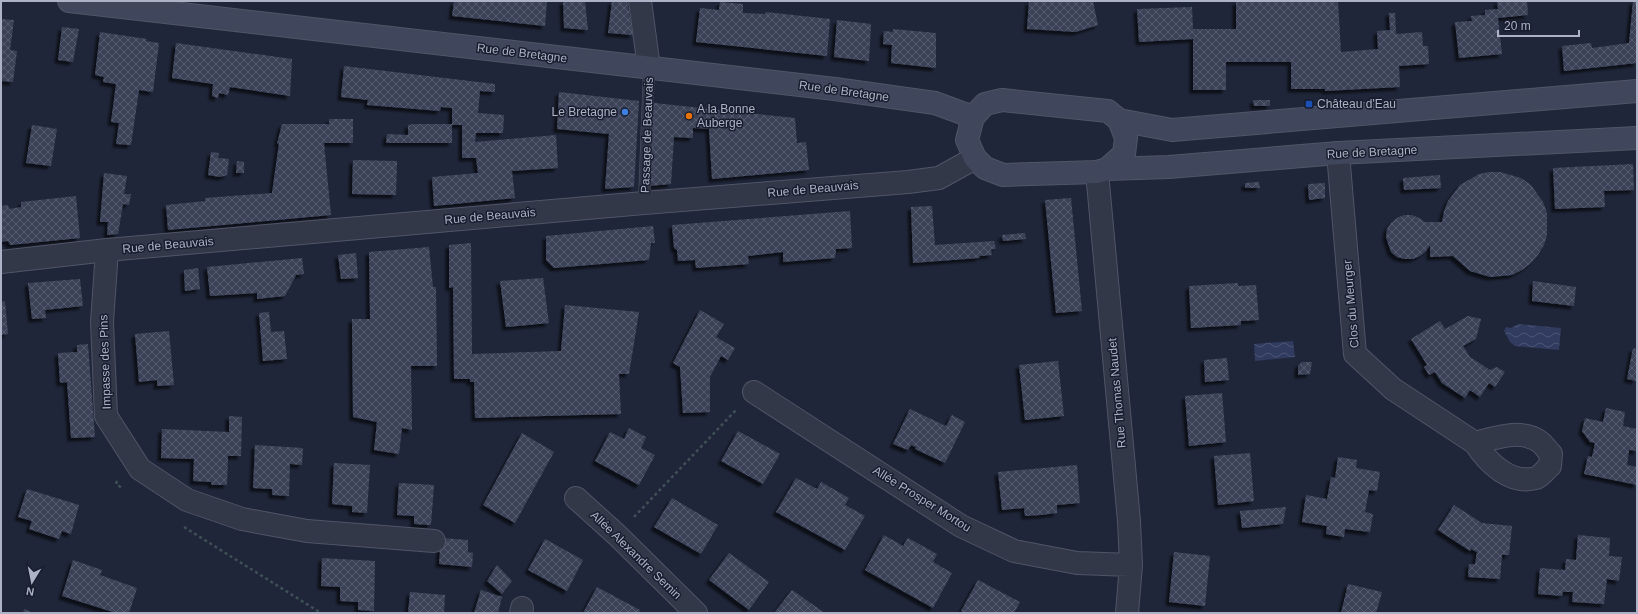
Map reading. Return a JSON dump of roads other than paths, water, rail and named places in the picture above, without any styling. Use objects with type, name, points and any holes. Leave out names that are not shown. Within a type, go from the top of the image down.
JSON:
[{"type":"main road","name":"Rue de Bretagne","points":[[69,1],[835,89],[935,103],[973,117],[967,140],[975,158],[985,168],[1003,175],[1169,167],[1338,153],[1637,138]]},
{"type":"main road","points":[[973,117],[985,104],[1002,100],[1108,111],[1119,120],[1172,130],[1637,91]]},
{"type":"main road","points":[[1102,171],[1124,154],[1126,138],[1119,120]]},
{"type":"street","points":[[640,1],[649,68]]},
{"type":"street","name":"Clos du Meurger","points":[[1338,153],[1355,354],[1393,389],[1475,443]]},
{"type":"street","name":"Rue de Beauvais","points":[[1,262],[107,250],[939,178],[975,158]]},
{"type":"street","name":"Rue Thomas Naudet","points":[[1102,171],[1129,521],[1131,565],[1127,613]]},
{"type":"street","name":"Impasse des Pins","points":[[107,250],[102,322],[106,416],[140,469],[187,500],[242,519],[307,531],[434,541]]},
{"type":"street","name":"Allée Prosper Mortou","points":[[754,392],[961,526],[1014,551],[1077,563],[1131,565]]},
{"type":"street","name":"Allée Alexandre Semin","points":[[576,498],[617,535],[696,613]]},
{"type":"lane","name":"Passage de Beauvais","points":[[644,203],[649,68]]},
{"type":"water","points":[[1518,324],[1561,328],[1559,350],[1515,346],[1510,342],[1504,331],[1506,327],[1511,328]]},
{"type":"water","points":[[1293,341],[1295,357],[1255,361],[1254,344]]},
{"type":"place","name":"Château d'Eau","points":[[1309,104]]},
{"type":"place","name":"Le Bretagne","points":[[625,112]]},
{"type":"place","name":"A la Bonne Auberge","points":[[689,116]]}]
